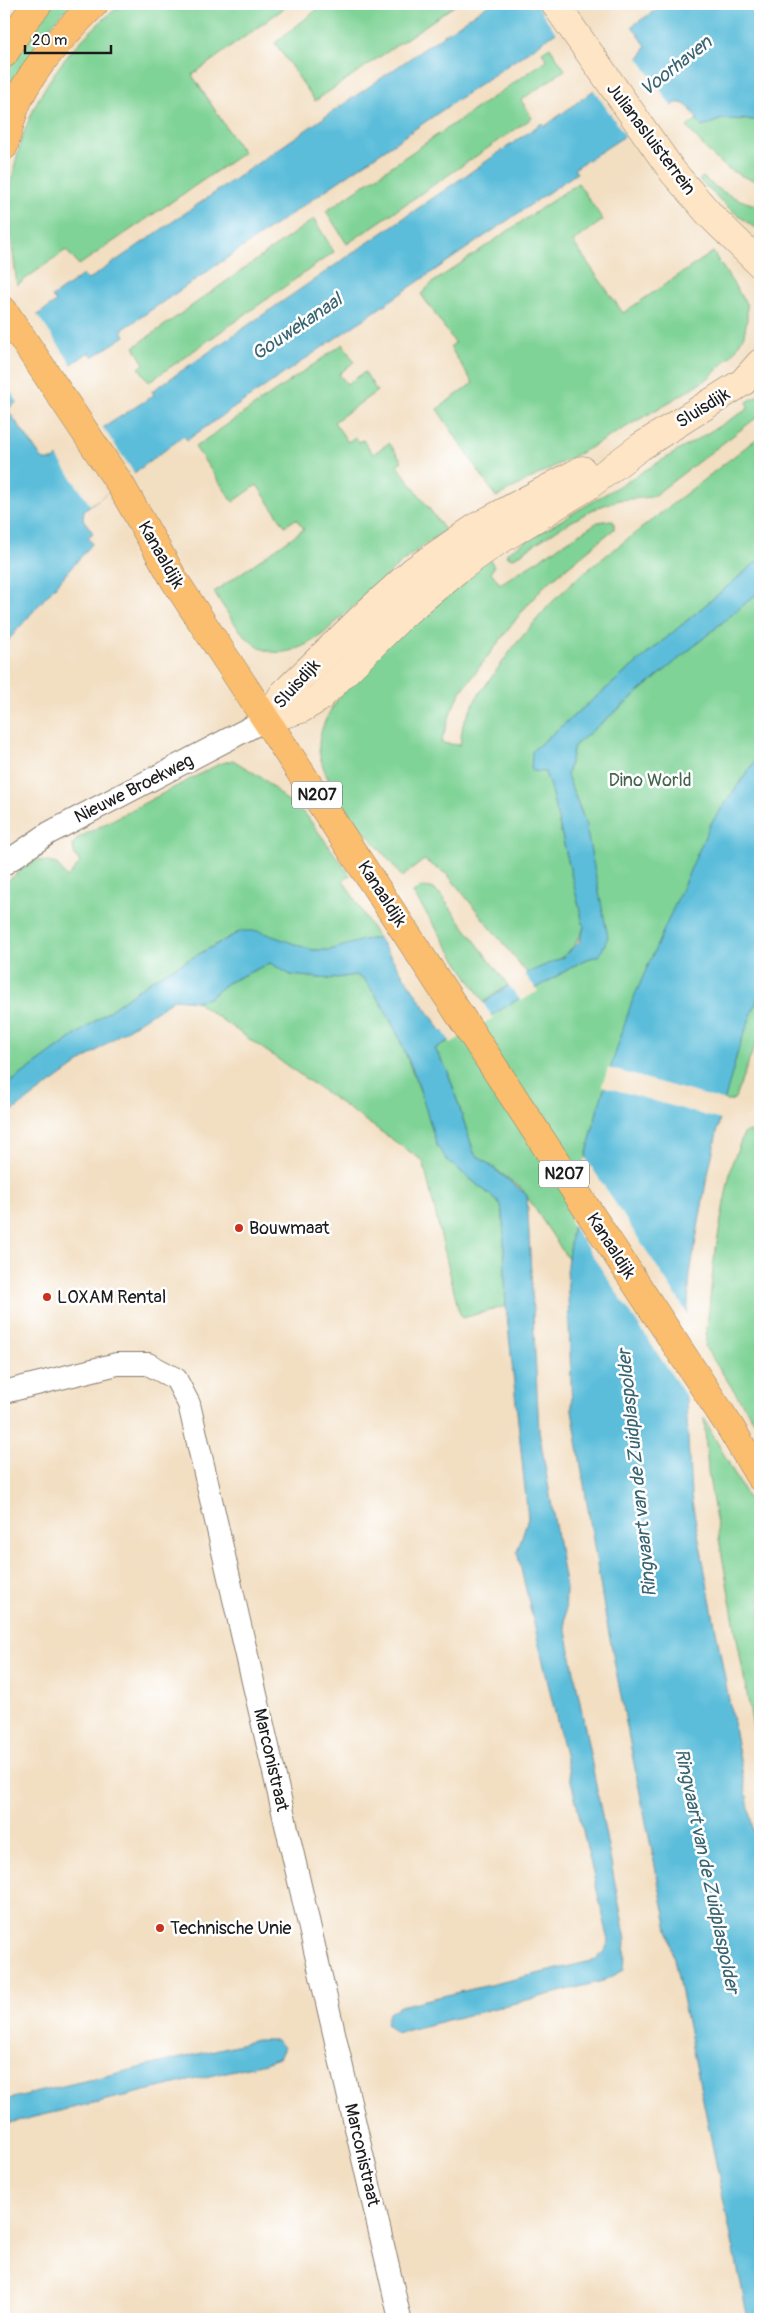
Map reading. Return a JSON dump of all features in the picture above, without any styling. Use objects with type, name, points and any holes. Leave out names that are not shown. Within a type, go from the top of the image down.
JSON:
[{"type":"main road","points":[[4,54],[24,21],[38,4]]},
{"type":"main road","points":[[4,146],[19,98],[66,32],[94,4]]},
{"type":"main road","name":"Julianasluisterrein","points":[[562,15],[640,128],[695,198],[760,264]]},
{"type":"main road","name":"Kanaaldijk","points":[[5,314],[120,484],[175,581],[367,871],[730,1427],[760,1477]]},
{"type":"main road","name":"Sluisdijk","points":[[267,719],[302,709],[318,699],[399,619],[457,570],[492,545],[588,486],[640,446],[743,382],[760,363]]},
{"type":"street","name":"Nieuwe Broekweg","points":[[4,864],[49,833],[267,719]]},
{"type":"street","name":"Marconistraat","points":[[4,1392],[117,1364],[148,1364],[176,1379],[189,1404],[400,2319]]},
{"type":"green space","points":[[53,4],[72,4],[41,38],[4,105],[4,76],[37,22]]},
{"type":"green space","points":[[122,4],[290,4],[192,75],[243,153],[79,265],[66,250],[17,285],[9,203],[12,176],[24,132],[44,90],[56,71],[86,36]]},
{"type":"green space","points":[[324,4],[457,4],[315,101],[275,43]]},
{"type":"green space","points":[[550,47],[565,70],[521,100],[532,118],[347,244],[326,211],[547,60],[542,52]]},
{"type":"green space","points":[[697,119],[702,127],[722,119],[760,120],[760,182],[727,168],[711,154],[687,127]]},
{"type":"green space","points":[[703,177],[715,187],[730,195],[760,206],[760,232],[730,209],[699,180]]},
{"type":"green space","points":[[578,183],[603,220],[573,242],[623,313],[713,252],[747,305],[744,335],[733,354],[710,377],[595,445],[496,497],[437,409],[473,383],[450,347],[455,343],[421,294],[432,283]]},
{"type":"green space","points":[[314,219],[334,252],[149,382],[139,368],[144,364],[134,347]]},
{"type":"green space","points":[[343,344],[354,362],[339,374],[347,384],[365,372],[377,391],[334,422],[348,442],[355,437],[359,442],[363,440],[373,454],[389,443],[402,461],[397,465],[445,530],[403,561],[323,634],[303,646],[285,652],[270,652],[246,637],[214,592],[304,529],[296,519],[285,526],[257,485],[233,502],[195,447]]},
{"type":"green space","points":[[760,394],[760,415],[652,497],[618,500],[594,509],[558,529],[514,558],[506,556],[508,552],[748,409],[747,402]]},
{"type":"green space","points":[[760,436],[760,559],[532,751],[545,772],[551,790],[584,927],[575,944],[562,957],[545,967],[527,973],[448,875],[424,860],[402,877],[355,820],[334,789],[320,756],[321,732],[334,705],[356,676],[383,647],[443,594],[489,557],[494,567],[491,572],[500,584],[598,522],[611,520],[614,522],[614,529],[543,587],[462,690],[452,709],[441,743],[460,745],[463,724],[477,697],[515,645],[550,604],[576,579]]},
{"type":"green space","name":"Dino World","points":[[760,591],[760,754],[710,825],[598,1108],[577,1194],[568,1259],[522,1189],[474,1153],[448,1072],[435,1049],[582,961],[600,955],[585,822],[567,775],[574,746]]},
{"type":"green space","points":[[233,760],[264,779],[287,801],[306,815],[350,875],[343,880],[378,938],[334,949],[318,950],[296,947],[241,931],[153,979],[4,1087],[4,884],[37,860],[57,864],[67,878],[80,863],[74,853],[73,845],[78,838],[219,764]]},
{"type":"green space","points":[[422,887],[431,888],[439,893],[508,985],[484,1002],[413,893]]},
{"type":"green space","points":[[270,963],[291,975],[330,979],[356,975],[364,979],[381,1003],[397,1033],[448,1161],[500,1203],[503,1215],[506,1306],[463,1318],[459,1312],[423,1161],[195,1001],[209,998],[227,983]]},
{"type":"green space","points":[[760,992],[760,1032],[735,1098],[731,1101],[724,1101],[739,1047]]},
{"type":"green space","points":[[760,1071],[760,1112],[753,1096]]},
{"type":"green space","points":[[749,1131],[760,1133],[760,1430],[705,1347],[714,1260],[732,1163],[744,1133]]},
{"type":"green space","points":[[704,1418],[753,1508],[760,1525],[760,1766],[708,1471]]},
{"type":"water","points":[[489,4],[597,4],[122,330],[125,336],[93,357],[89,352],[7,409],[43,460],[53,460],[154,395],[152,391],[542,123],[545,126],[642,55],[646,46],[632,26],[665,4],[760,4],[760,120],[722,119],[702,127],[685,104],[676,103],[574,169],[577,173],[187,440],[184,436],[84,510],[83,519],[93,533],[88,537],[92,544],[4,645],[4,338],[56,302],[52,297],[83,275],[88,280]]},
{"type":"water","points":[[760,559],[760,591],[574,746],[567,775],[585,822],[608,937],[600,955],[582,961],[435,1049],[448,1072],[474,1153],[527,1195],[539,1431],[566,1589],[565,1625],[626,1940],[624,1970],[603,1981],[396,2033],[386,2024],[389,2013],[400,2006],[596,1960],[605,1950],[609,1941],[517,1552],[528,1518],[506,1306],[503,1215],[500,1203],[448,1161],[437,1146],[417,1080],[397,1033],[381,1003],[364,979],[356,975],[330,979],[291,975],[270,963],[227,983],[209,998],[195,1001],[174,999],[120,1034],[4,1117],[4,1087],[153,979],[241,931],[258,931],[312,950],[330,950],[363,940],[378,938],[442,1032],[527,973],[564,957],[580,941],[584,927],[551,790],[545,772],[531,771],[532,751]]},
{"type":"water","name":"Ringvaart van de Zuidplaspolder","points":[[760,754],[760,992],[739,1047],[721,1114],[705,1188],[690,1274],[684,1362],[691,1496],[760,1867],[760,2319],[748,2319],[633,1759],[604,1608],[572,1410],[567,1265],[577,1194],[598,1108],[631,1004],[710,825]]},
{"type":"water","points":[[257,2040],[276,2040],[284,2048],[279,2058],[265,2063],[4,2124],[4,2100]]},
{"type":"pier","points":[[536,4],[599,4],[557,34]]},
{"type":"pier","points":[[637,56],[672,107],[626,137],[593,89]]},
{"type":"pier","points":[[36,313],[73,366],[19,404],[4,382],[4,335]]},
{"type":"pier","points":[[102,426],[135,474],[90,505],[56,455]]},
{"type":"pier","points":[[523,972],[538,991],[521,1001],[507,983]]},
{"type":"pier","points":[[418,993],[442,1029],[482,1001],[493,1018],[451,1043]]},
{"type":"pier","points":[[608,1068],[726,1101],[721,1120],[602,1086]]},
{"type":"pier","points":[[585,1157],[690,1317],[687,1362],[689,1401],[570,1222],[575,1193]]},
{"type":"place","name":"Bouwmaat","points":[[239,1228]]},
{"type":"place","name":"LOXAM Rental","points":[[47,1297]]},
{"type":"place","name":"Technische Unie","points":[[160,1928]]},
{"type":"water label","name":"Voorhaven","points":[[676,66]]},
{"type":"water label","name":"Gouwekanaal","points":[[297,327]]}]
